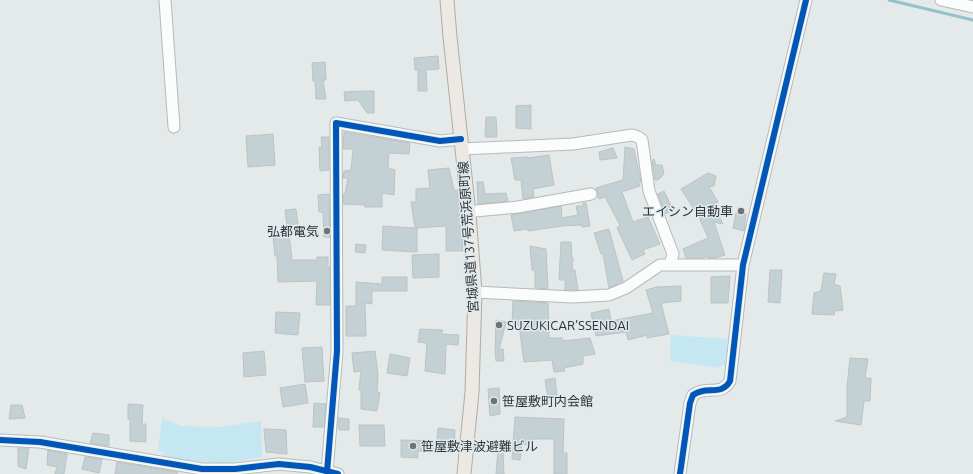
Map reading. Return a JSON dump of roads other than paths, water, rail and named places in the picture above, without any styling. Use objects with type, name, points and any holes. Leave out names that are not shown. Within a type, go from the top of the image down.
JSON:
[{"type":"main road","name":"宮城県道137号荒浜原町線","points":[[447,0],[469,214],[475,292],[472,392],[464,474]]},
{"type":"street","points":[[165,0],[174,127]]},
{"type":"street","points":[[680,474],[690,404],[693,396],[702,391],[727,387],[730,381],[743,265],[806,0]]},
{"type":"street","points":[[941,0],[973,7]]},
{"type":"street","points":[[0,440],[40,442],[194,471],[235,469],[279,464],[295,465],[333,473],[337,351],[336,123],[462,144],[560,145],[632,135],[638,137],[642,140],[649,191],[674,254],[670,264]]},
{"type":"street","points":[[475,211],[518,206],[591,194]]},
{"type":"street","points":[[475,292],[573,297],[609,295],[626,288],[660,265],[743,265]]},
{"type":"waterway","points":[[889,0],[973,20]]},
{"type":"place","name":"エイシン自動車","points":[[741,211]]},
{"type":"place","name":"弘都電気","points":[[327,231]]},
{"type":"place","name":"SUZUKICAR’SSENDAI","points":[[499,325]]},
{"type":"place","name":"笹屋敷町内会館","points":[[494,401]]},
{"type":"place","name":"笹屋敷津波避難ビル","points":[[413,446]]}]
